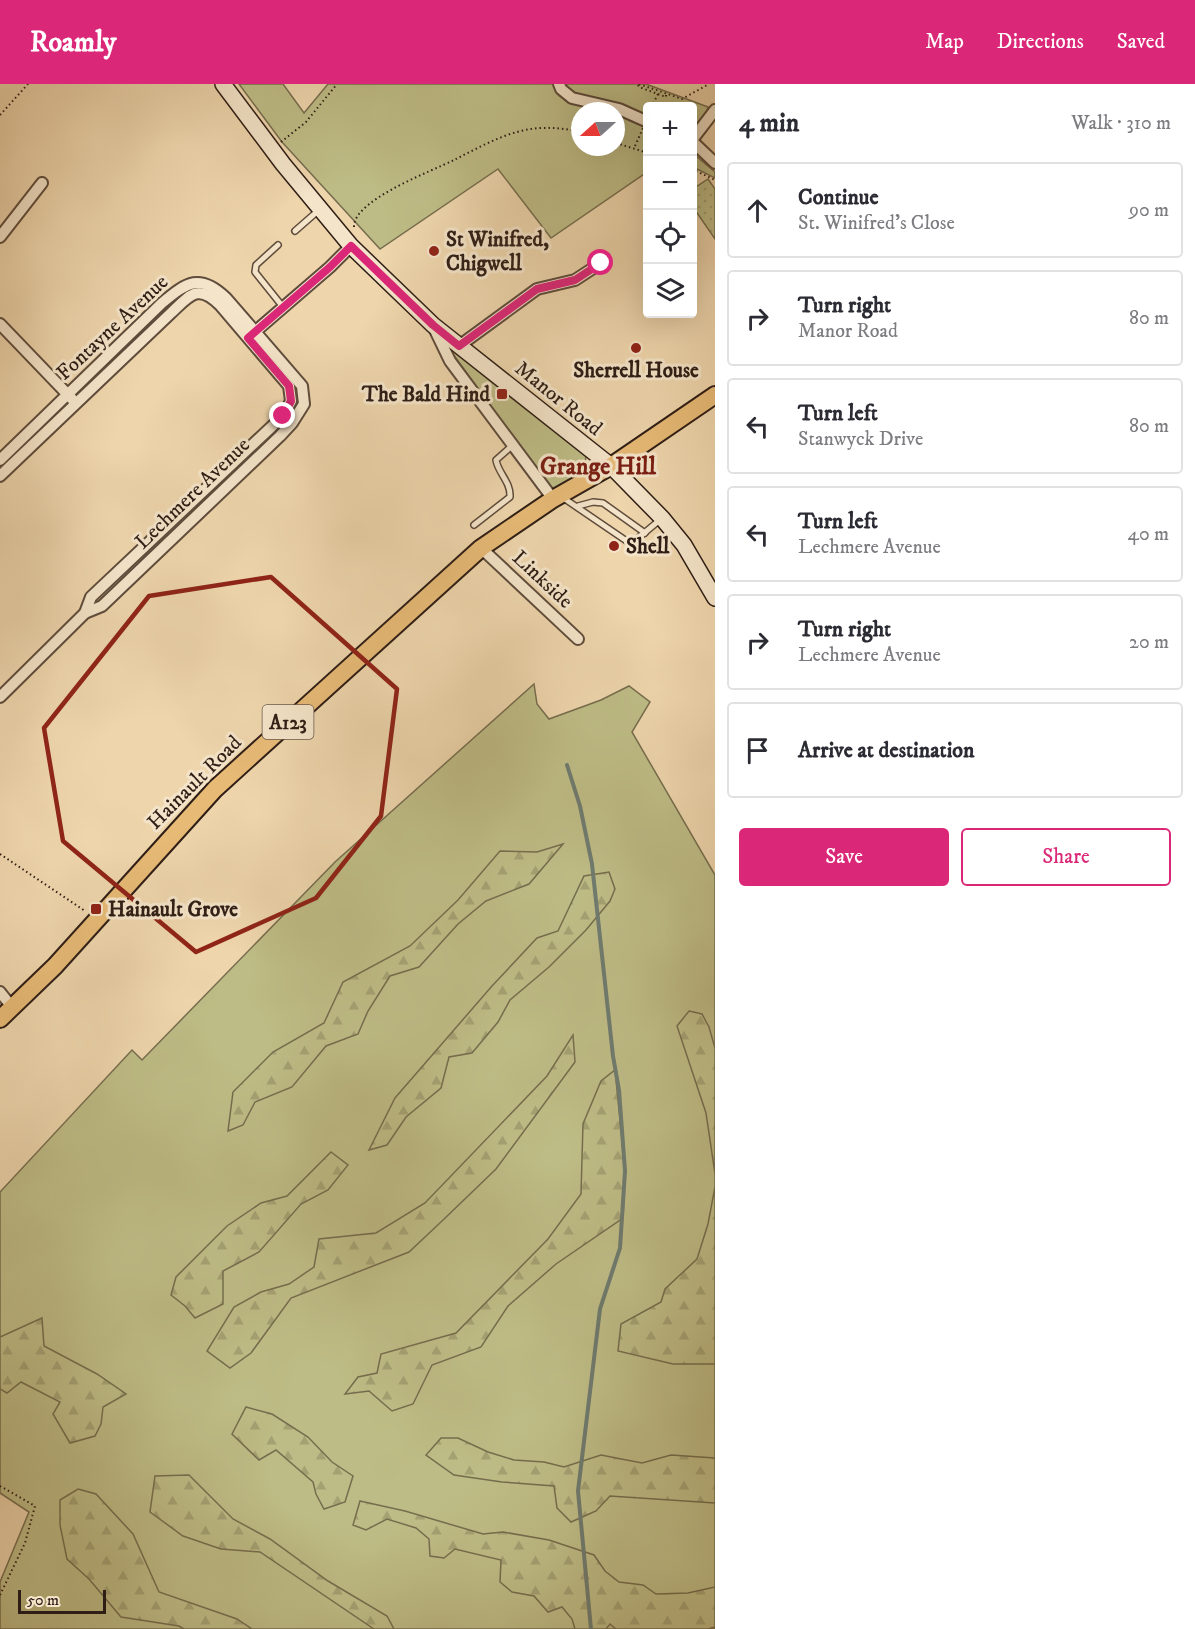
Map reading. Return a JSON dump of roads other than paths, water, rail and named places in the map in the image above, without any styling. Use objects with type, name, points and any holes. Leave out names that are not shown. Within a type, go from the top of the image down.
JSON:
[{"type":"main road","name":"Manor Road","points":[[223,84],[350,245],[433,325],[610,466],[662,518],[684,545],[715,598]]},
{"type":"main road","name":"A123","points":[[610,466],[715,395]]},
{"type":"main road","name":"Hainault Road","points":[[0,1019],[55,966],[97,921],[141,868],[214,789],[481,548],[557,497],[610,466]]},
{"type":"street","points":[[559,84],[561,89],[572,98],[643,117]]},
{"type":"street","points":[[697,135],[715,110]]},
{"type":"street","points":[[697,145],[715,163]]},
{"type":"street","points":[[0,237],[42,183]]},
{"type":"street","points":[[251,335],[330,267],[350,245]]},
{"type":"street","points":[[459,346],[537,289],[575,280],[601,263]]},
{"type":"street","name":"Fontayne Avenue","points":[[0,476],[162,303],[181,287],[199,282],[213,286],[251,335]]},
{"type":"street","name":"Fontayne Avenue","points":[[0,460],[189,297],[200,293],[210,295],[251,335]]},
{"type":"street","points":[[162,303],[171,313]]},
{"type":"street","points":[[0,324],[72,398]]},
{"type":"street","name":"Manor Road","points":[[433,325],[450,361],[513,445],[557,497]]},
{"type":"street","name":"Lechmere Avenue","points":[[86,613],[91,597],[283,416],[291,401],[289,386],[251,335]]},
{"type":"street","name":"Lechmere Avenue","points":[[0,697],[86,613],[102,606],[292,423],[304,404],[302,386],[251,335]]},
{"type":"street","points":[[271,427],[280,436]]},
{"type":"street","points":[[181,511],[191,520]]},
{"type":"street","name":"Linkside","points":[[481,548],[578,639]]},
{"type":"street","points":[[0,992],[12,1007]]},
{"type":"lane","points":[[295,231],[320,208]]},
{"type":"lane","points":[[278,245],[256,265],[255,272],[283,307]]},
{"type":"lane","points":[[474,525],[510,497],[509,488],[496,460],[513,445]]},
{"type":"lane","points":[[557,497],[578,507],[631,544],[662,518]]},
{"type":"lane","points":[[578,507],[593,502],[603,503],[645,533]]},
{"type":"waterway","points":[[567,765],[580,806],[592,864],[613,1056],[619,1090],[625,1171],[620,1248],[600,1309],[578,1491],[591,1629]]},
{"type":"place","name":"St Winifred, Chigwell","points":[[434,251]]},
{"type":"place","name":"Sherrell House","points":[[636,348]]},
{"type":"place","name":"The Bald Hind","points":[[502,394]]},
{"type":"place","name":"Shell","points":[[614,546]]},
{"type":"place","name":"Hainault Grove","points":[[96,909]]},
{"type":"district","name":"Grange Hill","points":[[598,466]]}]
